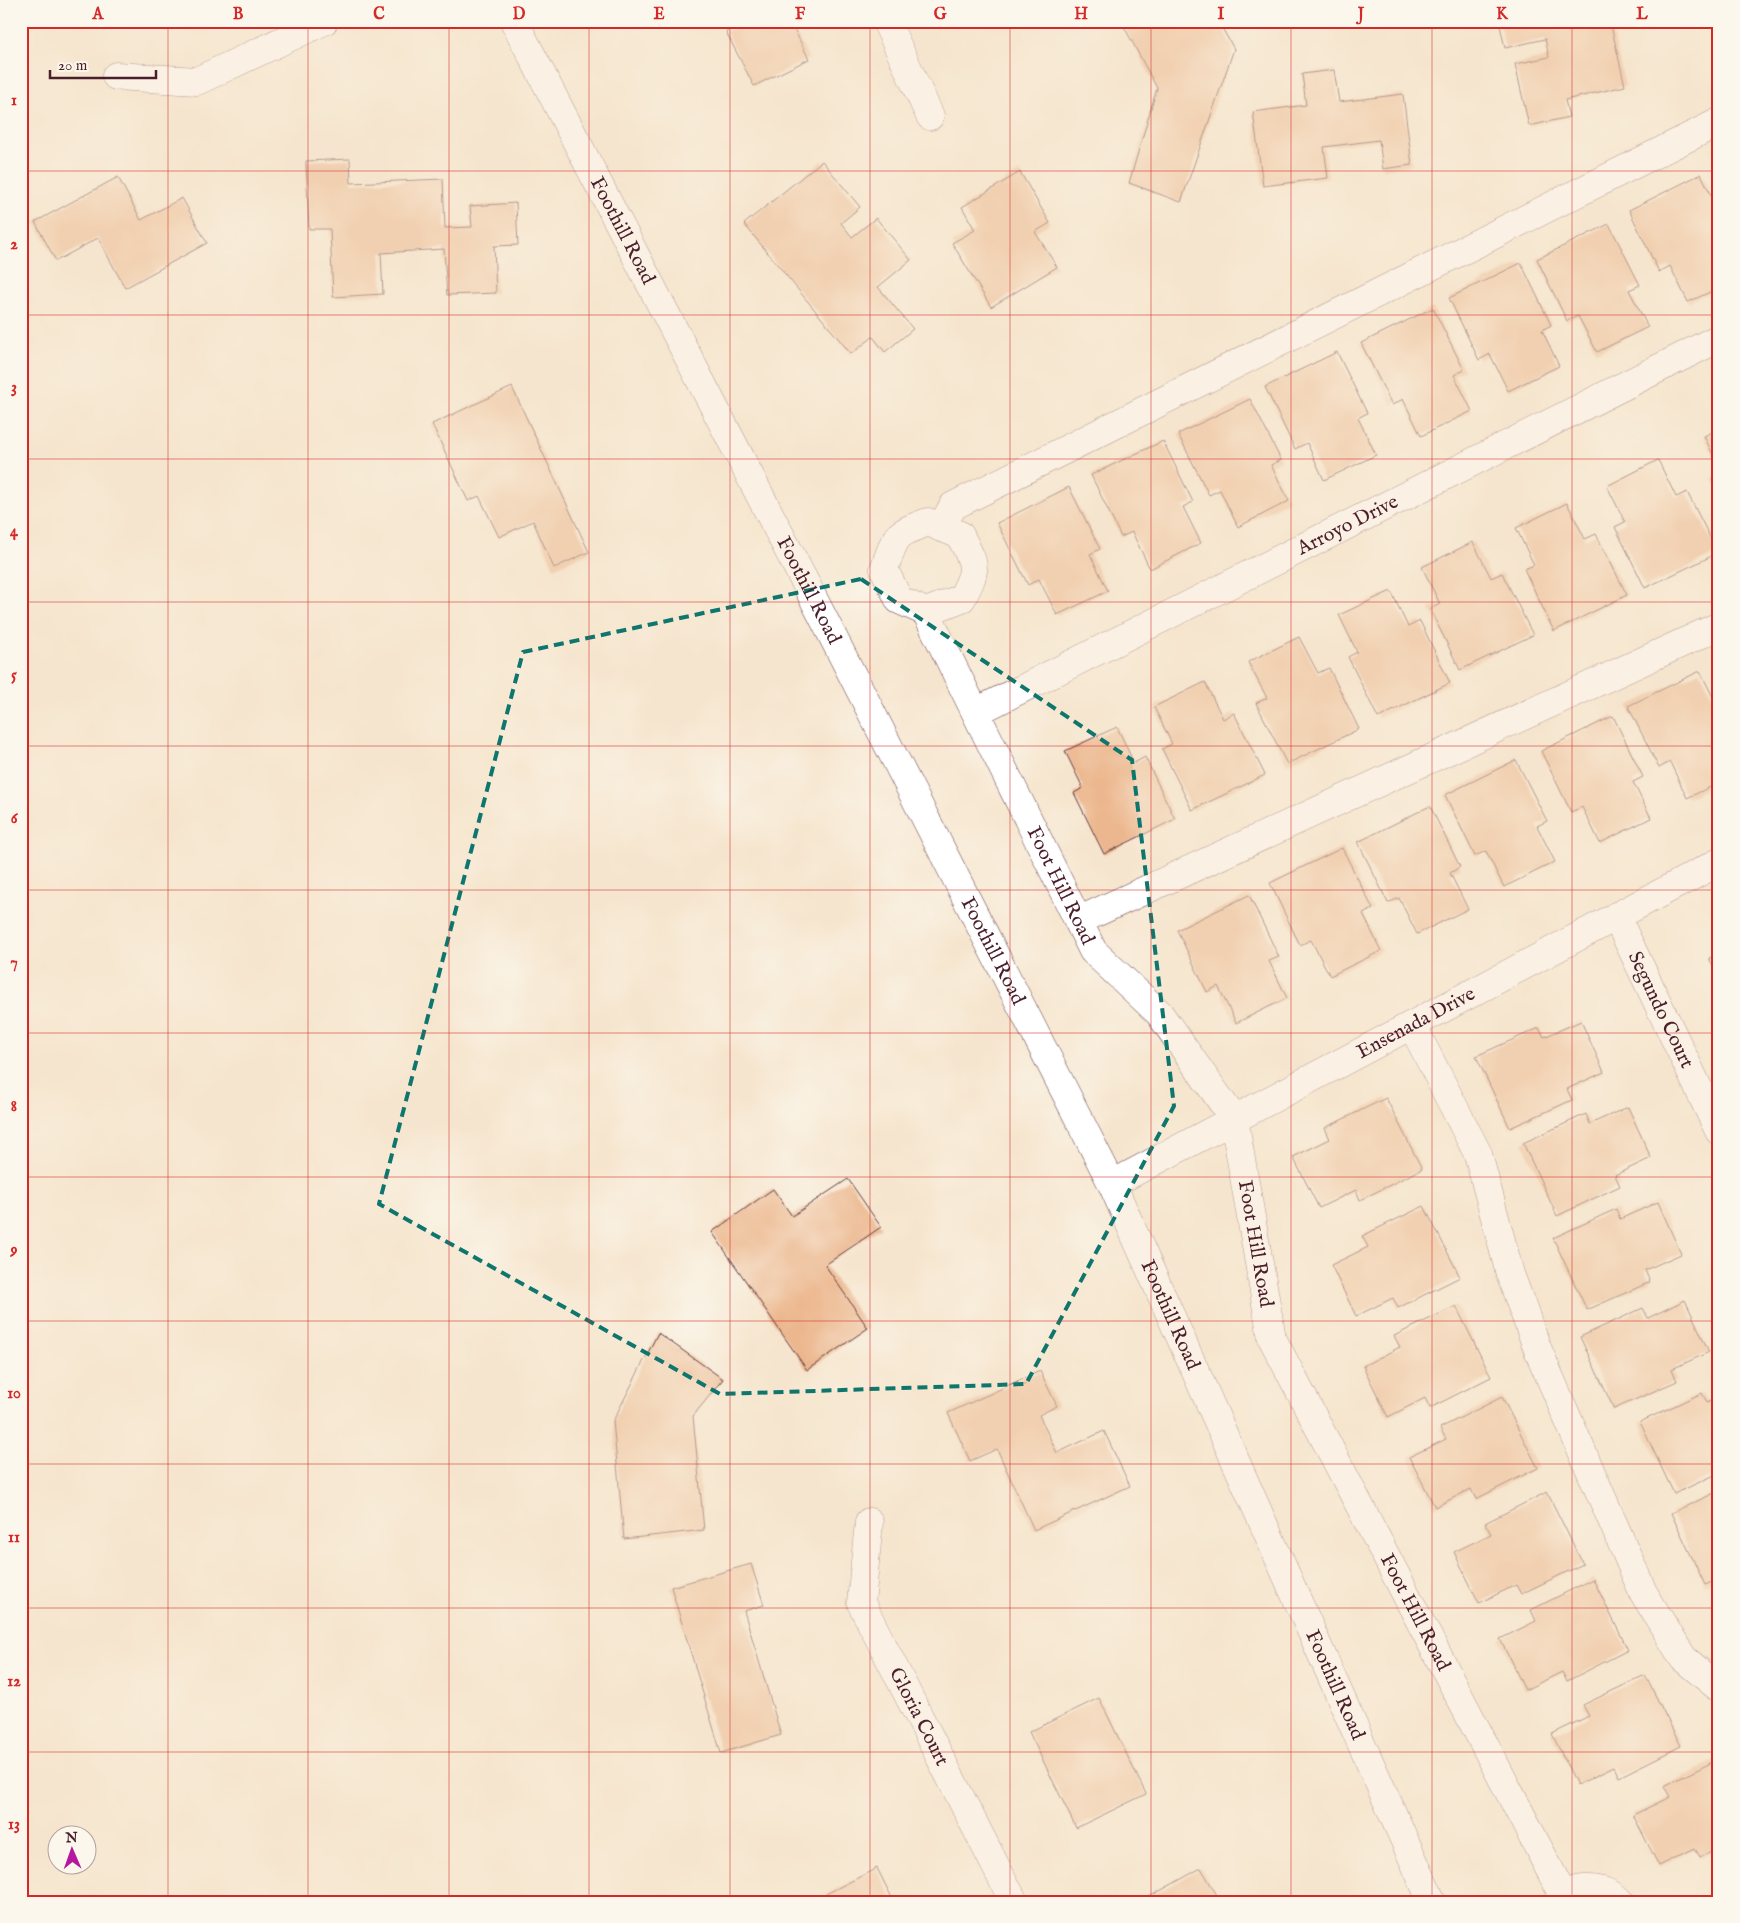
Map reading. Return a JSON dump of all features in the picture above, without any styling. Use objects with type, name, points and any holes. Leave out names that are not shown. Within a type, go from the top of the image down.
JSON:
[{"type":"street","points":[[116,76],[197,81],[324,21]]},
{"type":"street","name":"Foothill Road","points":[[514,21],[810,592],[1112,1184],[1432,1902]]},
{"type":"street","points":[[886,21],[930,116]]},
{"type":"street","points":[[941,528],[953,506],[1719,122]]},
{"type":"street","name":"Arroyo Drive","points":[[976,712],[1719,338]]},
{"type":"street","points":[[928,522],[941,528],[960,535],[974,566],[974,576],[962,598],[926,612],[899,600],[884,569],[896,537],[903,531],[928,522]]},
{"type":"street","name":"Foot Hill Road","points":[[926,612],[1093,951],[1159,1013],[1234,1119],[1272,1338],[1561,1899],[1588,1888],[1614,1894],[1620,1902]]},
{"type":"street","points":[[1078,921],[1719,626]]},
{"type":"street","name":"Ensenada Drive","points":[[1112,1184],[1719,862]]},
{"type":"street","name":"Segundo Court","points":[[1616,916],[1719,1131]]},
{"type":"street","points":[[1412,1025],[1478,1154],[1510,1274],[1535,1341],[1643,1592],[1683,1658],[1719,1688]]},
{"type":"street","name":"Gloria Court","points":[[869,1522],[861,1602],[1014,1902]]},
{"type":"highlighted area","points":[[861,579],[1132,760],[1174,1106],[1026,1384],[720,1394],[379,1204],[523,652]]},
{"type":"building","points":[[747,21],[790,21],[809,59],[754,86],[726,32]]},
{"type":"building","points":[[1121,21],[1218,21],[1234,49],[1181,202],[1129,183],[1157,88]]},
{"type":"building","points":[[1499,21],[1610,21],[1625,86],[1565,100],[1569,117],[1529,126],[1515,64],[1549,57],[1545,39],[1505,48]]},
{"type":"building","points":[[1334,70],[1339,102],[1403,94],[1412,165],[1383,169],[1379,140],[1324,147],[1328,178],[1263,186],[1253,112],[1306,105],[1302,74]]},
{"type":"building","points":[[350,159],[351,183],[443,179],[445,228],[472,227],[470,206],[516,203],[518,245],[494,246],[496,293],[447,295],[444,249],[381,253],[383,294],[333,297],[330,229],[309,229],[306,161]]},
{"type":"building","points":[[822,161],[860,207],[841,223],[852,237],[876,218],[911,260],[878,287],[913,329],[885,352],[873,337],[851,354],[744,224]]},
{"type":"building","points":[[1020,172],[1050,223],[1035,232],[1057,267],[991,307],[952,243],[975,230],[962,207]]},
{"type":"building","points":[[1701,174],[1719,211],[1719,288],[1688,302],[1670,266],[1659,272],[1629,210]]},
{"type":"building","points":[[118,177],[141,220],[182,198],[207,243],[125,288],[98,238],[56,261],[35,222]]},
{"type":"building","points":[[1609,224],[1640,285],[1629,290],[1648,327],[1597,352],[1578,316],[1567,321],[1537,259]]},
{"type":"building","points":[[1521,263],[1551,325],[1542,330],[1559,366],[1508,391],[1490,354],[1479,360],[1449,298]]},
{"type":"building","points":[[1433,308],[1464,370],[1454,375],[1472,411],[1421,436],[1403,399],[1392,405],[1361,343]]},
{"type":"building","points":[[1337,352],[1367,413],[1358,418],[1376,455],[1324,480],[1307,443],[1295,449],[1265,387]]},
{"type":"building","points":[[512,387],[589,552],[554,568],[533,521],[499,537],[479,496],[468,501],[432,424]]},
{"type":"building","points":[[1250,399],[1281,460],[1271,465],[1289,501],[1238,527],[1220,490],[1209,495],[1178,434]]},
{"type":"building","points":[[1719,429],[1719,467],[1704,436]]},
{"type":"building","points":[[1163,441],[1193,502],[1183,507],[1201,543],[1150,569],[1132,532],[1121,537],[1091,475]]},
{"type":"building","points":[[1658,460],[1676,497],[1687,492],[1718,553],[1645,588],[1615,527],[1625,522],[1607,486]]},
{"type":"building","points":[[1719,475],[1719,491],[1712,478]]},
{"type":"building","points":[[1069,487],[1100,549],[1090,554],[1108,591],[1057,615],[1039,579],[1028,585],[997,523]]},
{"type":"building","points":[[1567,503],[1585,539],[1596,534],[1627,595],[1554,631],[1524,569],[1534,565],[1516,528]]},
{"type":"building","points":[[1473,542],[1491,578],[1502,573],[1533,635],[1460,670],[1430,609],[1440,604],[1422,567]]},
{"type":"building","points":[[1391,591],[1408,627],[1420,621],[1450,683],[1378,718],[1348,657],[1357,652],[1339,615]]},
{"type":"building","points":[[1299,637],[1318,673],[1329,668],[1359,729],[1287,764],[1256,703],[1267,698],[1248,662]]},
{"type":"building","points":[[1700,671],[1719,709],[1719,783],[1687,798],[1670,762],[1659,768],[1628,706]]},
{"type":"building","points":[[1205,682],[1223,719],[1234,713],[1265,775],[1192,810],[1162,749],[1172,744],[1154,707]]},
{"type":"building","points":[[1613,716],[1643,777],[1633,782],[1651,818],[1600,843],[1582,807],[1571,812],[1541,751]]},
{"type":"building","points":[[1117,727],[1134,763],[1145,757],[1175,819],[1104,854],[1074,793],[1083,788],[1065,751]]},
{"type":"building","points":[[1516,760],[1547,821],[1537,826],[1555,862],[1504,887],[1486,851],[1475,856],[1445,795]]},
{"type":"building","points":[[1430,806],[1460,867],[1450,873],[1468,909],[1417,934],[1399,898],[1388,903],[1358,842]]},
{"type":"building","points":[[1342,848],[1373,909],[1363,914],[1381,951],[1330,976],[1311,940],[1300,945],[1270,883]]},
{"type":"building","points":[[1249,895],[1279,957],[1269,961],[1287,998],[1236,1023],[1218,986],[1207,992],[1177,930]]},
{"type":"building","points":[[1719,953],[1719,978],[1709,958]]},
{"type":"building","points":[[1581,1021],[1604,1072],[1567,1089],[1572,1100],[1510,1128],[1476,1056],[1539,1028],[1544,1037]]},
{"type":"building","points":[[1386,1098],[1422,1169],[1360,1200],[1356,1190],[1319,1208],[1293,1157],[1330,1139],[1325,1128]]},
{"type":"building","points":[[1628,1107],[1651,1158],[1615,1175],[1620,1186],[1557,1216],[1523,1143],[1586,1114],[1590,1124]]},
{"type":"building","points":[[848,1179],[881,1227],[825,1265],[868,1328],[807,1370],[712,1232],[773,1189],[792,1216]]},
{"type":"building","points":[[1658,1202],[1681,1254],[1645,1270],[1650,1282],[1587,1310],[1553,1238],[1616,1209],[1620,1219]]},
{"type":"building","points":[[1424,1206],[1460,1277],[1398,1308],[1393,1298],[1356,1316],[1331,1265],[1368,1247],[1362,1236]]},
{"type":"building","points":[[1685,1300],[1709,1352],[1672,1369],[1677,1381],[1614,1409],[1580,1337],[1643,1308],[1648,1318]]},
{"type":"building","points":[[1456,1306],[1491,1377],[1430,1408],[1425,1398],[1388,1417],[1363,1366],[1400,1347],[1394,1336]]},
{"type":"building","points":[[658,1333],[723,1379],[693,1416],[704,1530],[624,1539],[613,1421]]},
{"type":"building","points":[[1040,1371],[1057,1406],[1039,1415],[1057,1453],[1104,1431],[1130,1486],[1034,1530],[997,1449],[970,1461],[948,1413]]},
{"type":"building","points":[[1702,1393],[1707,1403],[1719,1397],[1719,1473],[1674,1494],[1640,1422]]},
{"type":"building","points":[[1502,1397],[1538,1468],[1476,1499],[1471,1489],[1435,1507],[1409,1457],[1446,1439],[1440,1428]]},
{"type":"building","points":[[1719,1491],[1719,1579],[1705,1585],[1671,1513]]},
{"type":"building","points":[[1547,1492],[1583,1564],[1521,1594],[1516,1585],[1479,1603],[1454,1552],[1491,1534],[1485,1523]]},
{"type":"building","points":[[751,1564],[764,1605],[744,1611],[781,1735],[721,1753],[671,1587]]},
{"type":"building","points":[[1593,1579],[1628,1650],[1567,1681],[1562,1672],[1525,1690],[1500,1639],[1536,1621],[1531,1610]]},
{"type":"building","points":[[1645,1675],[1681,1746],[1619,1777],[1614,1767],[1577,1785],[1552,1734],[1589,1716],[1583,1705]]},
{"type":"building","points":[[1099,1698],[1146,1794],[1076,1828],[1029,1732]]},
{"type":"building","points":[[1719,1759],[1719,1848],[1700,1858],[1695,1848],[1659,1866],[1633,1815],[1670,1797],[1664,1786]]},
{"type":"building","points":[[877,1868],[894,1902],[831,1902],[826,1894]]},
{"type":"building","points":[[1201,1868],[1221,1902],[1140,1902]]}]
